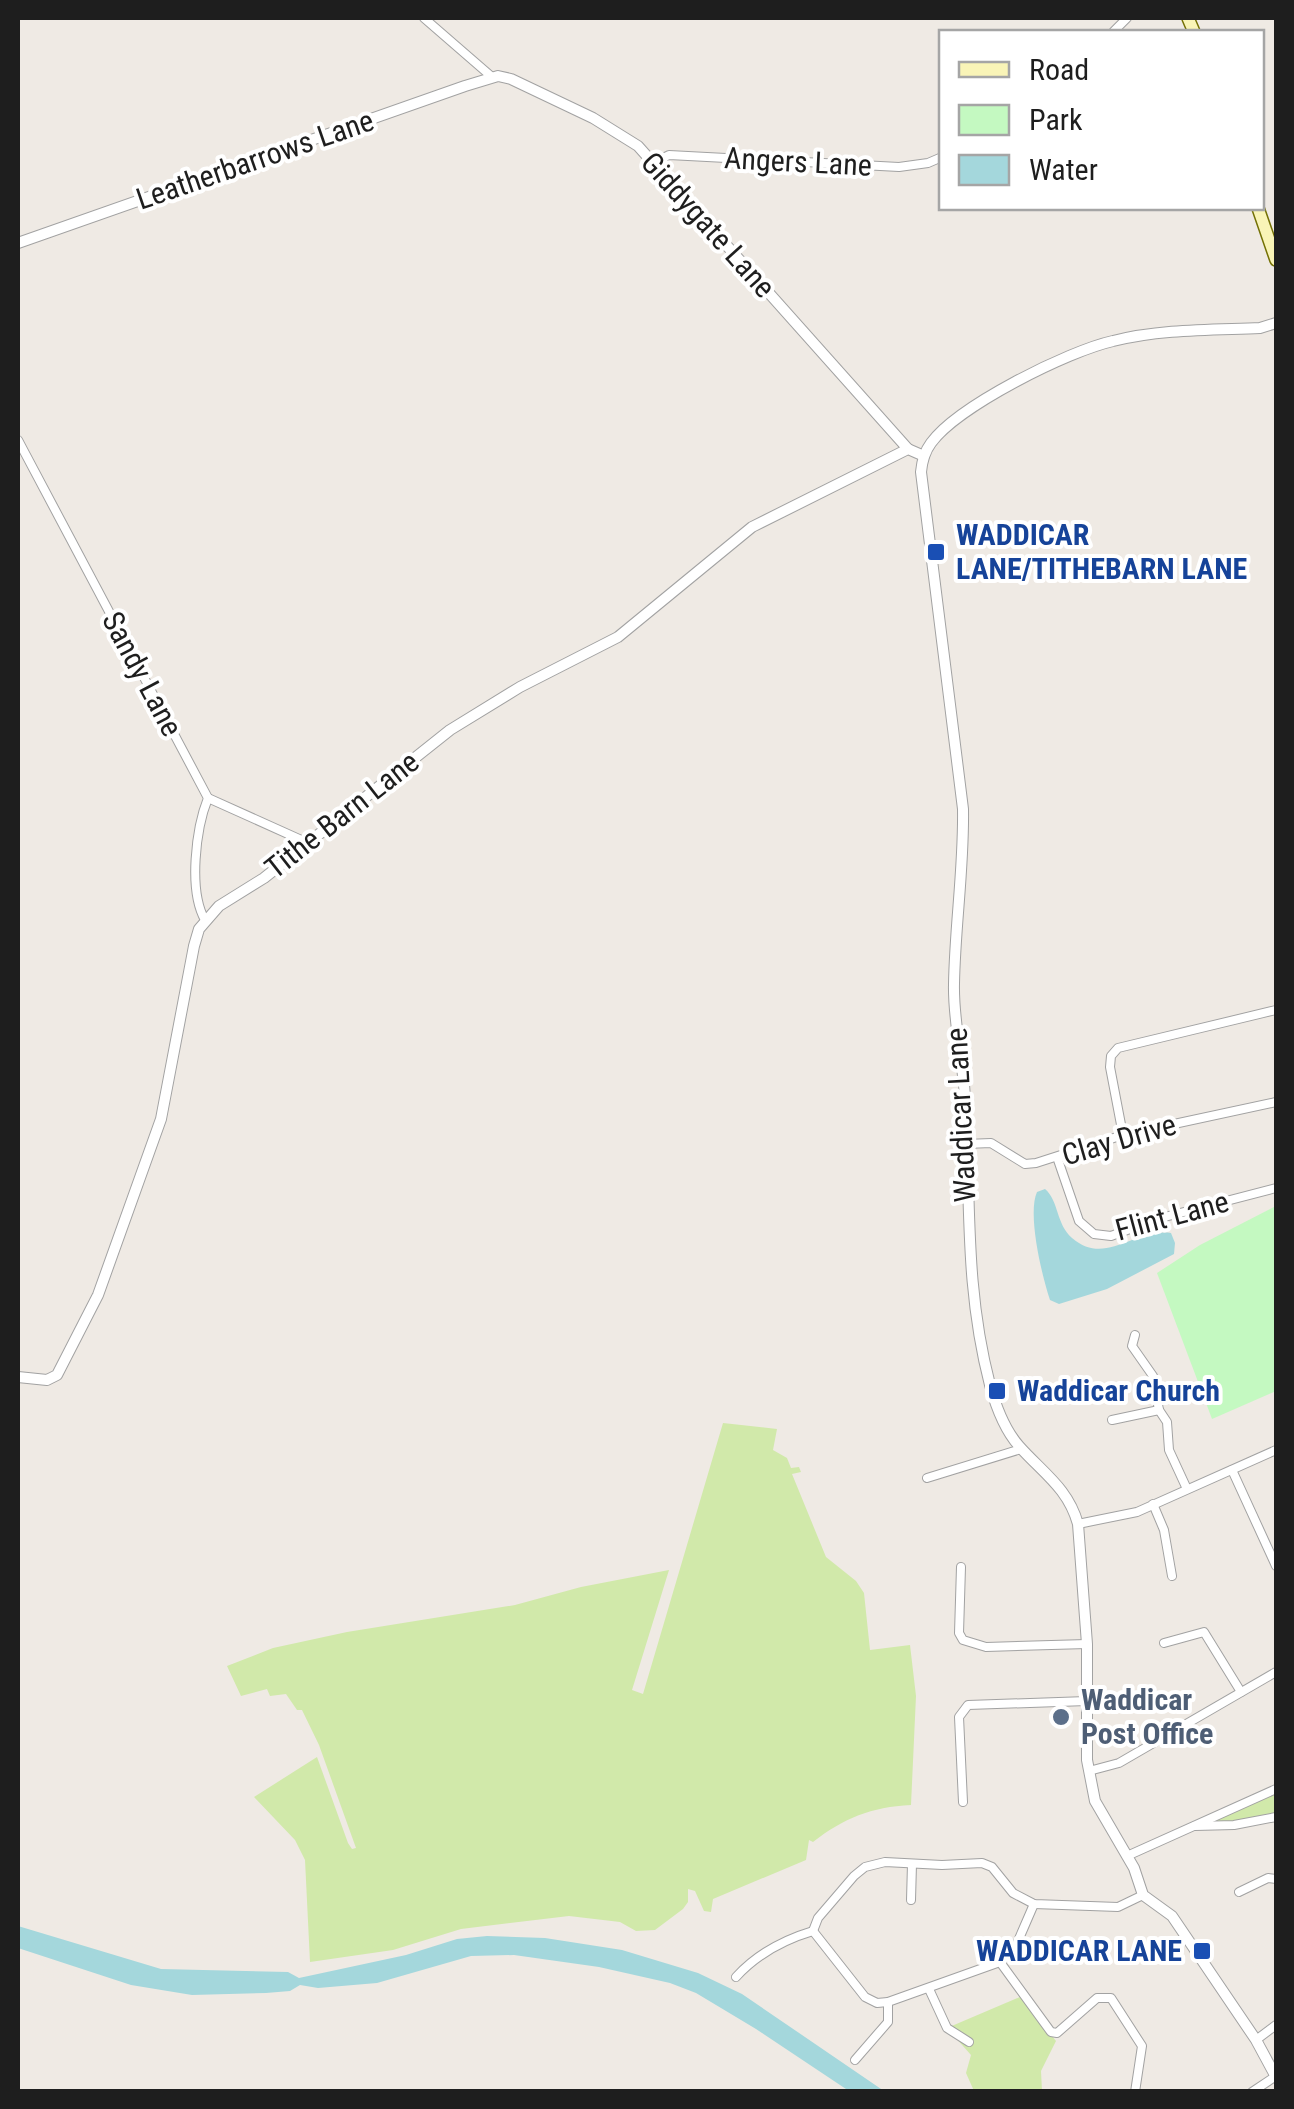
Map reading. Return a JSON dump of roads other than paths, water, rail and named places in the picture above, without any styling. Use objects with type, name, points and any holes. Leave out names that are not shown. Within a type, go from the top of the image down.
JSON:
[{"type":"main road","points":[[1259,210],[1276,260]]},
{"type":"street","name":"Giddygate Lane","points":[[424,18],[492,77],[511,79],[593,118],[638,146],[908,449]]},
{"type":"street","name":"Leatherbarrows Lane","points":[[18,243],[492,77]]},
{"type":"street","name":"Angers Lane","points":[[654,162],[669,155],[899,167],[939,158]]},
{"type":"street","points":[[908,449],[924,456],[938,435],[962,416],[1028,377],[1098,344],[1143,335],[1276,324]]},
{"type":"street","name":"Sandy Lane","points":[[18,440],[208,798]]},
{"type":"street","name":"Tithe Barn Lane","points":[[205,920],[450,730],[520,687],[618,637],[752,528],[908,449]]},
{"type":"street","name":"Waddicar Lane","points":[[924,456],[922,482],[963,809],[964,854],[954,985],[965,1096],[968,1262],[973,1302],[1002,1420],[1021,1449],[1061,1487],[1078,1524],[1087,1644],[1088,1771],[1103,1818],[1127,1856],[1143,1894],[1172,1916],[1276,2076]]},
{"type":"street","points":[[18,1377],[47,1380],[58,1375],[98,1295],[161,1119],[184,992],[199,929],[205,920],[198,903],[196,838],[208,798],[308,843]]},
{"type":"street","points":[[1123,1135],[1110,1067],[1111,1056],[1118,1048],[1276,1010]]},
{"type":"street","name":"Clay Drive","points":[[966,1144],[990,1143],[1024,1164],[1123,1135],[1276,1102]]},
{"type":"street","name":"Flint Lane","points":[[1057,1157],[1078,1221],[1094,1234],[1111,1236],[1157,1218],[1276,1188]]},
{"type":"street","points":[[1136,1335],[1132,1346],[1153,1376],[1159,1410],[1167,1422],[1170,1450],[1187,1489]]},
{"type":"street","points":[[1112,1420],[1159,1410]]},
{"type":"street","points":[[927,1478],[1021,1449]]},
{"type":"street","points":[[1078,1524],[1116,1518],[1276,1450]]},
{"type":"street","points":[[1232,1470],[1276,1566]]},
{"type":"street","points":[[1153,1504],[1164,1530],[1172,1576]]},
{"type":"street","points":[[960,1566],[959,1633],[963,1640],[986,1647],[1087,1644]]},
{"type":"street","points":[[1164,1643],[1204,1632],[1241,1692]]},
{"type":"street","points":[[1088,1771],[1119,1762],[1276,1672]]},
{"type":"street","points":[[964,1802],[959,1718],[968,1705],[1087,1701]]},
{"type":"street","points":[[1127,1856],[1276,1790]]},
{"type":"street","points":[[1190,1826],[1234,1825],[1276,1817]]},
{"type":"street","points":[[885,1862],[886,1848]]},
{"type":"street","points":[[813,1931],[818,1918],[854,1876],[865,1867],[885,1862],[982,1863],[992,1867],[1013,1893],[1034,1904],[1118,1907],[1143,1894]]},
{"type":"street","points":[[911,1900],[912,1864]]},
{"type":"street","points":[[1239,1892],[1268,1878],[1276,1879]]},
{"type":"street","points":[[813,1931],[865,1997],[877,2003],[888,2002],[1000,1962],[1015,1948],[1034,1904]]},
{"type":"street","points":[[736,1977],[752,1959],[813,1931]]},
{"type":"street","points":[[1000,1962],[1052,2032],[1057,2033],[1072,2022],[1098,1998],[1111,1998],[1142,2046],[1135,2092]]},
{"type":"street","points":[[929,1989],[946,2028],[969,2042]]},
{"type":"street","points":[[855,2060],[888,2022],[888,2002]]},
{"type":"street","points":[[1256,2040],[1276,2025]]},
{"type":"street","points":[[1252,2092],[1276,2076]]},
{"type":"water","points":[[1045,1189],[1067,1232],[1084,1246],[1108,1248],[1144,1236],[1171,1233],[1174,1254],[1107,1289],[1059,1304],[1050,1300],[1034,1215],[1037,1192]]},
{"type":"water","points":[[18,1926],[161,1969],[288,1972],[299,1978],[406,1955],[457,1939],[487,1936],[545,1938],[622,1950],[698,1973],[742,1994],[884,2091],[849,2091],[696,1993],[599,1967],[514,1955],[471,1956],[377,1983],[192,1995],[131,1985],[18,1948]]},
{"type":"place","name":"WADDICAR LANE/TITHEBARN LANE","points":[[936,552]]},
{"type":"place","name":"Waddicar Church","points":[[997,1391]]},
{"type":"place","name":"Waddicar Post Office","points":[[1061,1717]]},
{"type":"place","name":"WADDICAR LANE","points":[[1202,1951]]}]
